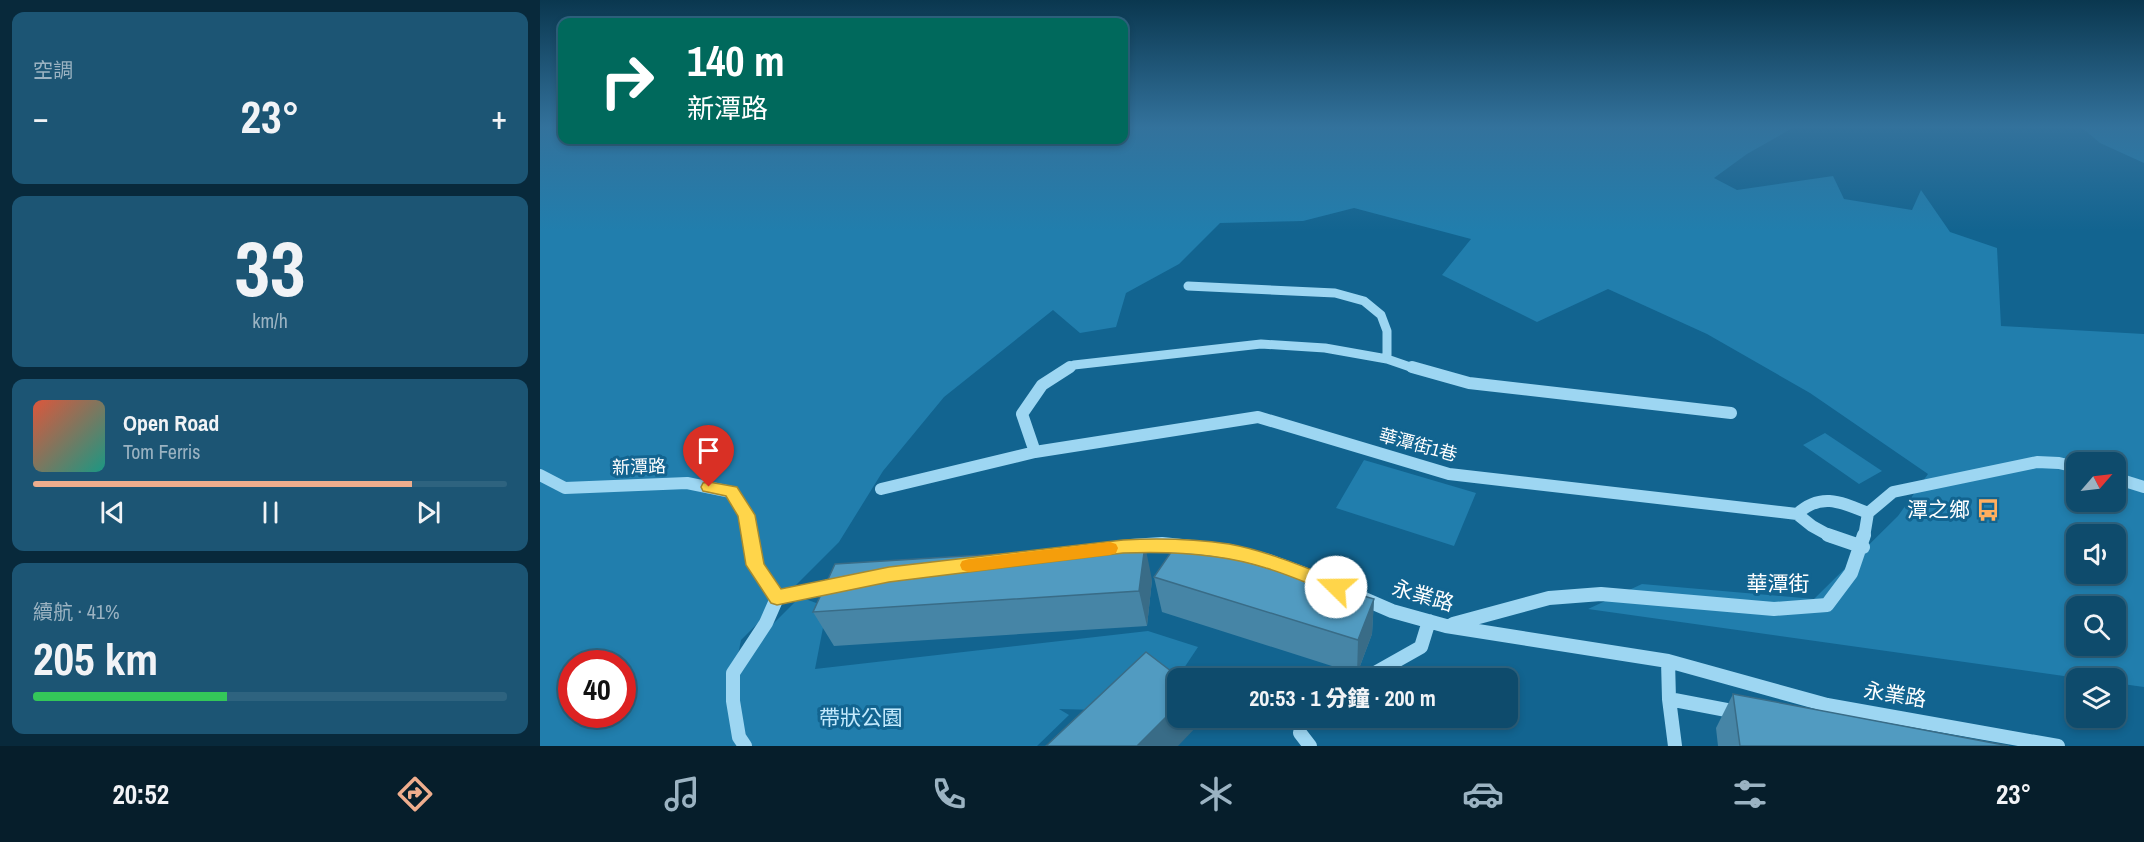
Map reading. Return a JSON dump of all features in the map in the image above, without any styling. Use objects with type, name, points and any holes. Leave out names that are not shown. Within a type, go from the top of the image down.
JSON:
[{"type":"street","points":[[1188,286],[1335,293],[1364,301],[1381,315],[1387,331],[1387,359]]},
{"type":"street","points":[[1035,452],[1022,414],[1042,385],[1074,365],[1261,344],[1325,348],[1387,359],[1468,383],[1731,413]]},
{"type":"street","name":"華潭街1巷","points":[[881,489],[1035,452],[1258,417],[1449,474],[1797,514]]},
{"type":"street","points":[[1863,547],[1834,540],[1812,529],[1797,514],[1804,505],[1817,499],[1846,504],[1868,513],[1893,492],[2037,462],[2066,465]]},
{"type":"street","name":"新潭路","points":[[540,475],[565,488],[687,483],[731,492],[747,515],[755,565],[777,598]]},
{"type":"street","points":[[2126,481],[2144,487]]},
{"type":"street","name":"華潭街","points":[[1446,626],[1549,598],[1601,594],[1774,609],[1827,605],[1846,585],[1863,547],[1868,513]]},
{"type":"street","name":"永業路","points":[[1112,548],[1162,544],[1230,551],[1269,561],[1318,579],[1392,611],[1446,626],[1668,661],[1827,705],[2058,746]]},
{"type":"street","points":[[745,746],[739,737],[733,701],[733,673],[766,623],[777,598],[856,580]]},
{"type":"street","points":[[1384,668],[1421,647],[1429,621]]},
{"type":"street","points":[[1668,661],[1669,699],[1675,746]]},
{"type":"street","points":[[1669,699],[1750,714]]},
{"type":"green space","name":"帶狀公園","points":[[540,161],[1738,161],[1714,178],[1737,190],[1833,176],[1844,199],[1912,210],[1921,190],[1950,232],[1997,248],[2001,326],[2144,334],[2144,687],[2126,685],[2126,668],[2066,668],[2066,676],[1588,609],[1642,584],[1814,599],[1898,516],[1928,474],[1810,393],[1707,334],[1608,289],[1537,322],[1442,275],[1471,239],[1354,208],[1303,221],[1220,223],[1179,264],[1126,293],[1116,327],[1080,333],[1053,310],[944,397],[883,471],[839,542],[741,640],[737,660],[800,597],[827,607],[815,669],[1148,631],[1198,647],[1184,668],[1167,668],[1167,690],[1100,710],[1059,709],[1069,715],[1037,746],[540,746]]},
{"type":"green space","points":[[1825,433],[1882,471],[1859,484],[1803,445]]},
{"type":"green space","points":[[1364,460],[1476,493],[1454,546],[1336,508]]},
{"type":"building","points":[[1178,542],[1374,599],[1358,640],[1154,577]]},
{"type":"building","points":[[1145,545],[1139,591],[813,612],[835,564]]},
{"type":"building","points":[[1146,652],[1167,668],[1167,716],[1137,746],[1046,746]]},
{"type":"building","points":[[1733,694],[2009,746],[1740,746]]},
{"type":"slow traffic","points":[[969,565],[1110,548]]},
{"type":"place","name":"潭之鄉","points":[[1988,510]]},
{"type":"route","points":[[709,487],[731,492],[747,515],[755,565],[777,598],[889,574],[1162,544],[1230,551],[1269,561],[1336,587]]}]
